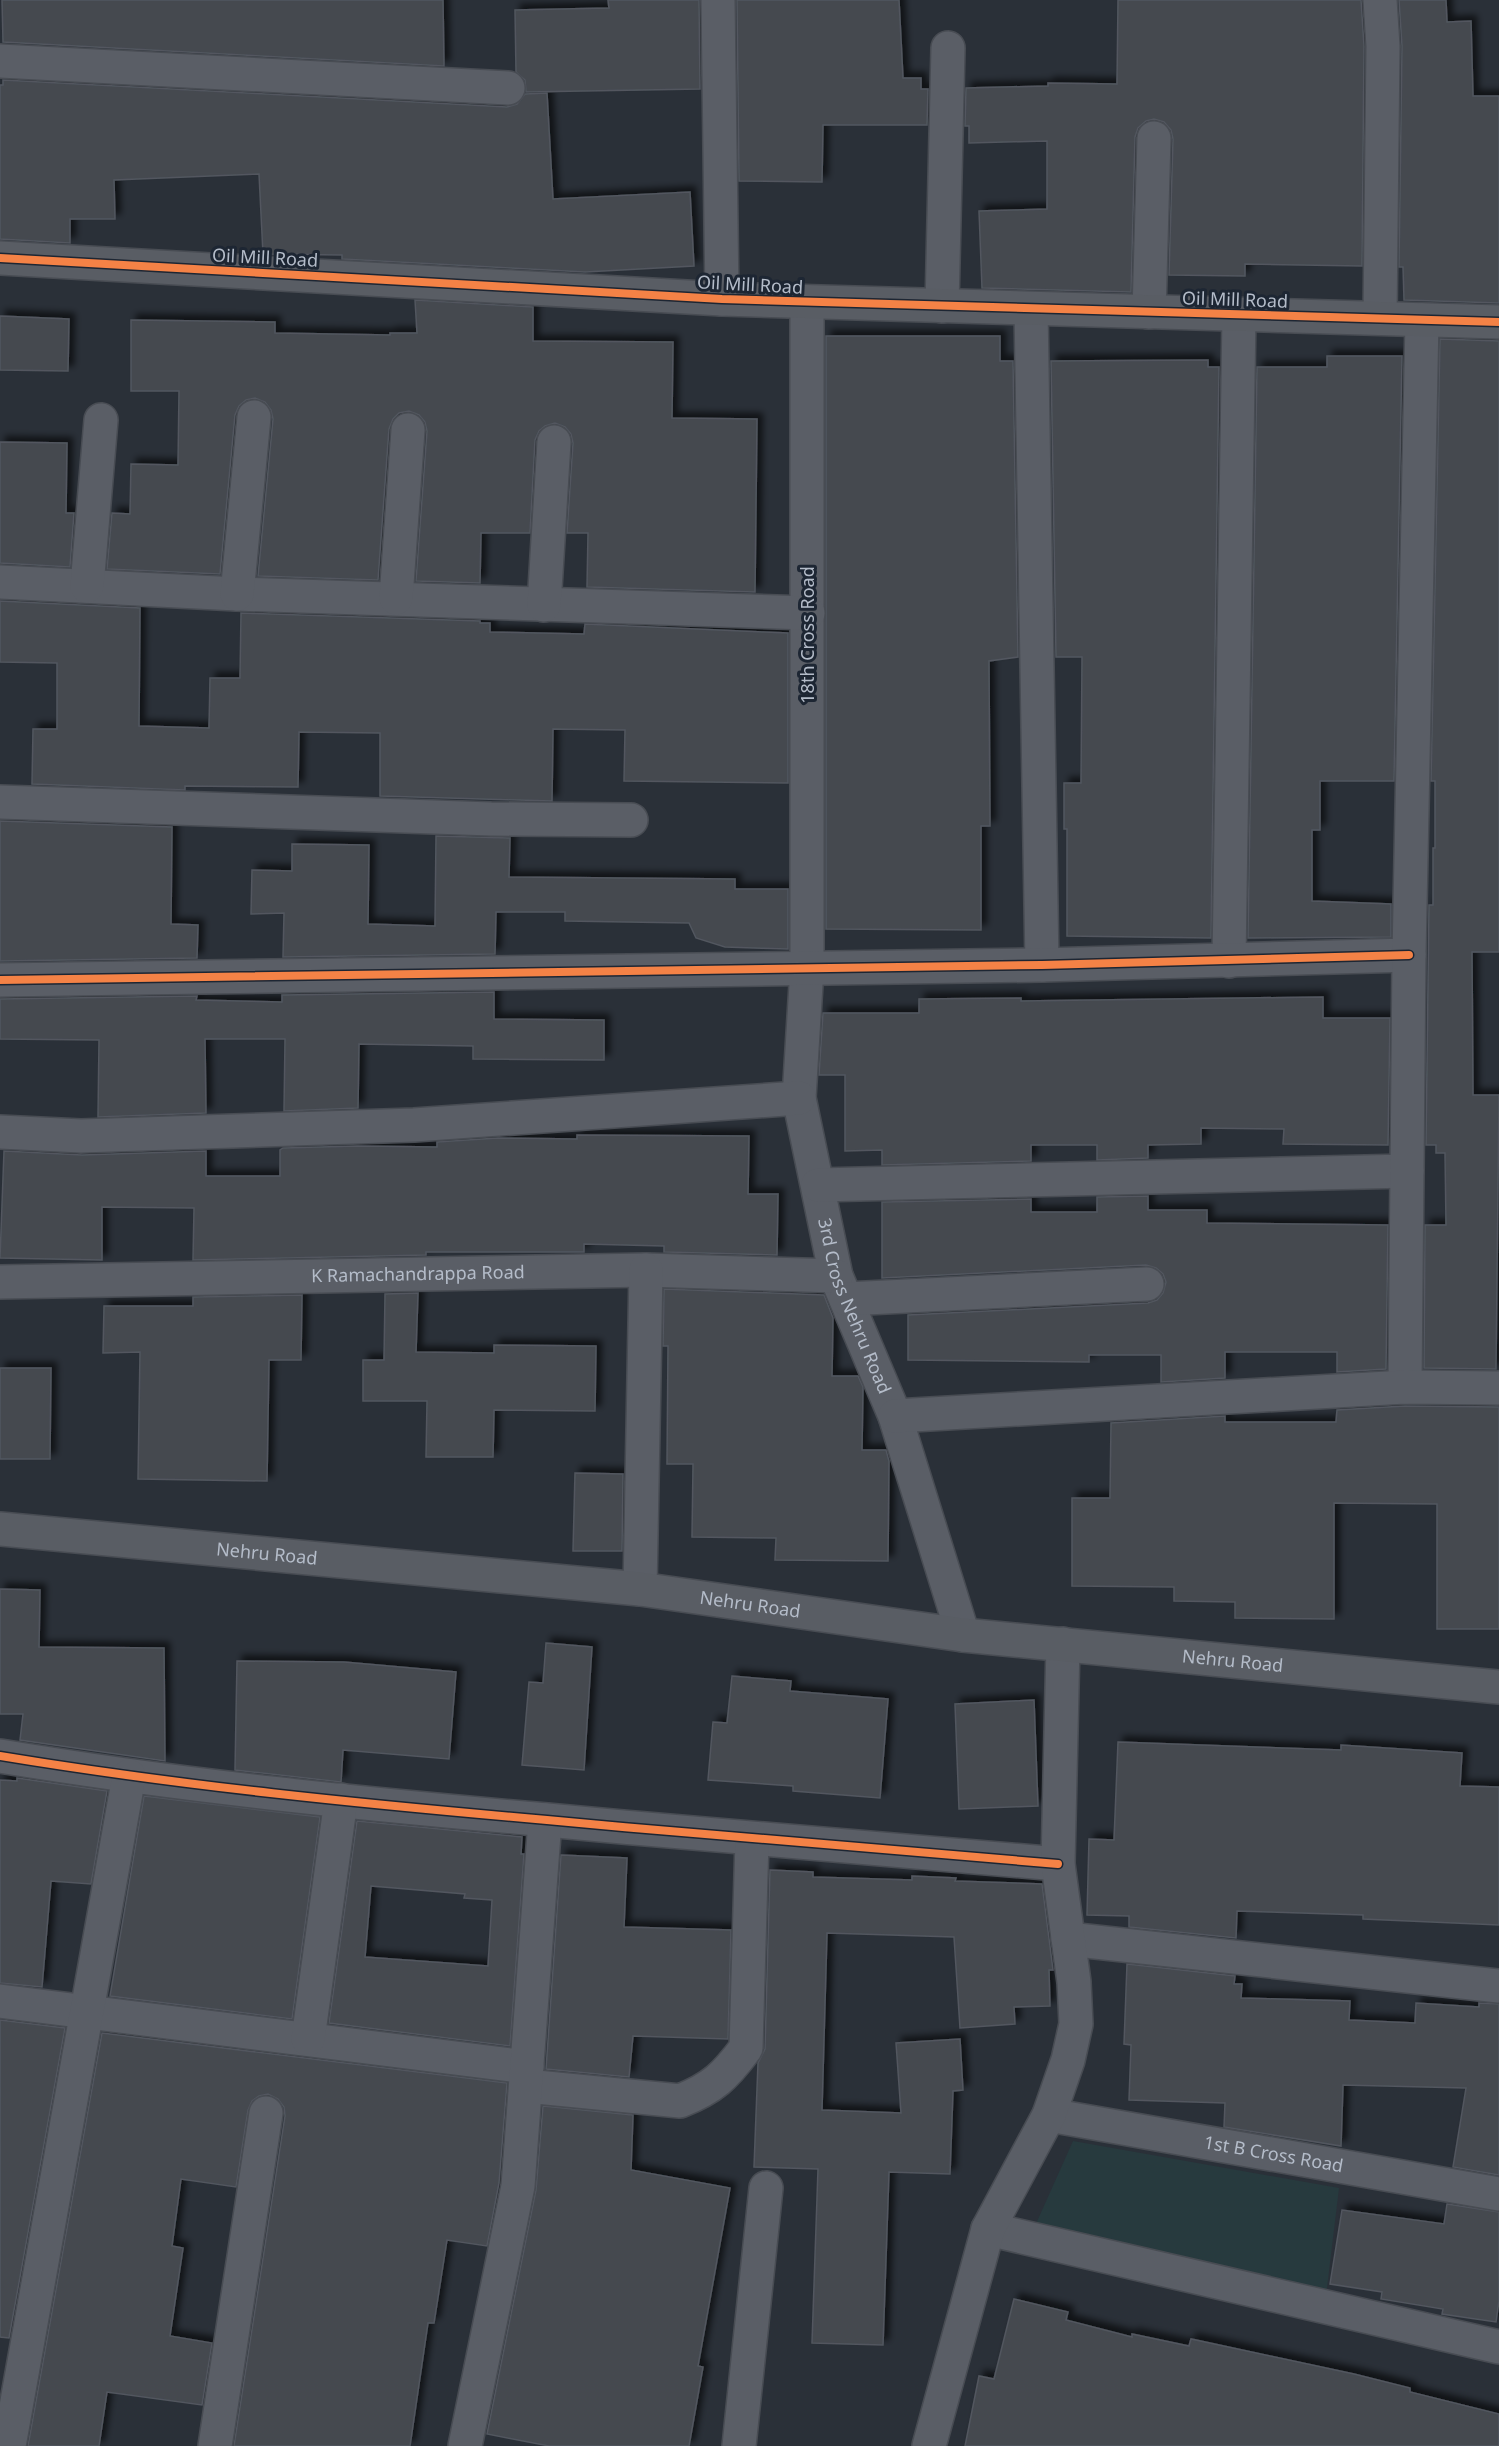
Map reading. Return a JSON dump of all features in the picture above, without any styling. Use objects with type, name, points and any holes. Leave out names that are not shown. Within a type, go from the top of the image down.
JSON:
[{"type":"street","points":[[718,0],[722,299]]},
{"type":"street","points":[[1380,0],[1383,46],[1380,318]]},
{"type":"street","points":[[942,306],[948,48]]},
{"type":"street","points":[[0,61],[508,87]]},
{"type":"street","points":[[1149,312],[1154,138]]},
{"type":"street","name":"Oil Mill Road","points":[[0,258],[722,299],[1499,322]]},
{"type":"street","name":"18th Cross Road","points":[[807,302],[807,968]]},
{"type":"street","points":[[1030,309],[1042,966]]},
{"type":"street","points":[[1229,961],[1239,315]]},
{"type":"street","points":[[1405,1387],[1409,955],[1422,320]]},
{"type":"street","points":[[237,594],[254,417]]},
{"type":"street","points":[[87,586],[101,420]]},
{"type":"street","points":[[396,598],[408,430]]},
{"type":"street","points":[[544,605],[554,442]]},
{"type":"street","points":[[0,582],[237,594],[808,613]]},
{"type":"street","points":[[0,802],[479,819],[631,820]]},
{"type":"street","points":[[0,980],[1042,966],[1409,955]]},
{"type":"street","name":"3rd Cross Nehru Road","points":[[807,968],[799,1098],[841,1288],[895,1416],[963,1635]]},
{"type":"street","points":[[0,1132],[81,1136],[414,1125],[799,1098]]},
{"type":"street","points":[[818,1185],[1407,1171]]},
{"type":"street","points":[[640,1589],[646,1270]]},
{"type":"street","name":"K Ramachandrappa Road","points":[[0,1282],[646,1270],[841,1288],[1147,1284]]},
{"type":"street","points":[[895,1416],[1405,1387],[1499,1388]]},
{"type":"street","name":"Nehru Road","points":[[0,1529],[640,1589],[963,1635],[1499,1687]]},
{"type":"street","points":[[929,2446],[988,2229],[1049,2115],[1068,2061],[1076,2024],[1074,1982],[1058,1864],[1063,1644]]},
{"type":"street","points":[[0,1756],[129,1776],[341,1800],[752,1840],[1058,1864]]},
{"type":"street","points":[[9,2446],[11,2364],[86,2010],[129,1776]]},
{"type":"street","points":[[308,2039],[341,1800]]},
{"type":"street","points":[[465,2446],[518,2186],[545,1820]]},
{"type":"street","points":[[0,2001],[308,2039],[680,2101],[703,2092],[726,2075],[746,2048],[752,1840]]},
{"type":"street","points":[[1068,1939],[1499,1986]]},
{"type":"street","points":[[215,2446],[266,2113]]},
{"type":"street","name":"1st B Cross Road","points":[[1049,2115],[1499,2194]]},
{"type":"street","points":[[740,2446],[766,2188]]},
{"type":"street","points":[[988,2229],[1499,2347]]},
{"type":"green space","points":[[1073,2141],[1339,2188],[1325,2304],[1035,2226]]},
{"type":"building","points":[[2,0],[443,0],[444,66],[3,42]]},
{"type":"building","points":[[608,0],[699,0],[700,89],[526,92],[525,80],[516,72],[515,10],[609,8]]},
{"type":"building","points":[[737,0],[899,0],[903,78],[921,78],[921,89],[928,89],[927,125],[823,125],[822,182],[739,181]]},
{"type":"building","points":[[1118,0],[1361,0],[1364,46],[1362,266],[1245,264],[1245,276],[1169,275],[1173,139],[1171,130],[1164,122],[1154,119],[1146,121],[1138,128],[1135,137],[1131,292],[982,288],[979,211],[1047,209],[1047,141],[969,143],[969,126],[965,126],[966,88],[1048,86],[1048,83],[1117,84]]},
{"type":"building","points":[[1399,0],[1446,0],[1447,22],[1471,21],[1473,96],[1499,96],[1499,303],[1404,300],[1403,267],[1399,267],[1402,46]]},
{"type":"building","points":[[3,80],[507,107],[517,104],[525,94],[547,93],[553,199],[690,192],[694,266],[585,272],[342,259],[342,255],[263,254],[259,174],[114,180],[115,219],[70,219],[70,243],[0,239],[0,85],[3,85]]},
{"type":"building","points":[[415,300],[533,307],[533,341],[673,342],[672,418],[757,419],[755,592],[587,587],[588,533],[567,533],[573,443],[571,434],[565,427],[555,423],[539,431],[535,440],[530,533],[481,533],[480,583],[416,581],[427,431],[425,422],[419,415],[409,411],[399,413],[393,419],[389,429],[378,580],[258,576],[273,419],[271,410],[265,402],[255,398],[246,400],[239,406],[235,415],[220,574],[107,569],[112,513],[130,514],[131,464],[178,465],[179,391],[131,391],[131,320],[275,322],[275,333],[390,335],[390,333],[417,333]]},
{"type":"building","points":[[0,316],[69,319],[68,371],[0,370]]},
{"type":"building","points":[[826,336],[1000,336],[1000,361],[1013,361],[1018,657],[989,661],[990,826],[981,826],[981,930],[826,929]]},
{"type":"building","points":[[1440,339],[1499,341],[1499,952],[1472,952],[1473,1095],[1499,1095],[1496,1369],[1424,1368],[1425,1225],[1446,1225],[1445,1153],[1436,1153],[1436,1145],[1426,1145],[1429,905],[1433,905],[1433,848],[1435,848],[1435,781],[1431,781]]},
{"type":"building","points":[[1327,356],[1402,356],[1394,781],[1320,781],[1320,830],[1312,830],[1312,901],[1391,904],[1391,937],[1248,938],[1257,367],[1327,367]]},
{"type":"building","points":[[1208,360],[1208,367],[1219,367],[1211,938],[1067,936],[1067,829],[1064,829],[1064,783],[1081,783],[1082,657],[1056,657],[1051,361]]},
{"type":"building","points":[[0,442],[67,443],[66,513],[74,513],[70,567],[0,563]]},
{"type":"building","points":[[0,601],[140,608],[139,726],[209,728],[210,678],[240,678],[241,613],[480,621],[480,623],[490,623],[490,632],[584,634],[585,624],[788,633],[788,783],[624,781],[625,730],[553,729],[552,801],[380,796],[380,733],[299,732],[298,787],[185,786],[185,790],[32,784],[33,729],[57,729],[57,663],[0,662]]},
{"type":"building","points":[[0,821],[172,827],[171,924],[198,925],[197,958],[0,961]]},
{"type":"building","points":[[436,836],[510,838],[509,877],[735,879],[735,889],[788,889],[788,949],[725,947],[696,938],[689,923],[565,921],[565,912],[496,912],[495,954],[283,957],[284,913],[251,914],[252,870],[292,871],[292,844],[369,845],[368,924],[435,926]]},
{"type":"building","points":[[494,992],[494,1019],[604,1020],[604,1060],[473,1059],[473,1046],[359,1044],[358,1108],[284,1111],[285,1039],[205,1039],[206,1113],[98,1117],[99,1040],[0,1039],[0,999],[197,996],[196,1000],[282,1002],[282,995]]},
{"type":"building","points":[[1323,997],[1323,1018],[1390,1018],[1388,1145],[1283,1144],[1284,1129],[1201,1128],[1201,1144],[1148,1145],[1148,1158],[1097,1160],[1097,1145],[1031,1145],[1031,1161],[882,1165],[882,1150],[845,1151],[845,1075],[819,1075],[823,1013],[919,1013],[919,999],[1021,998],[1021,1001]]},
{"type":"building","points":[[577,1135],[749,1136],[748,1194],[778,1194],[777,1255],[664,1252],[664,1246],[584,1244],[584,1252],[426,1252],[426,1255],[193,1260],[194,1208],[102,1207],[102,1260],[0,1258],[4,1151],[82,1155],[206,1151],[206,1176],[280,1176],[280,1150],[283,1148],[437,1147],[437,1142],[498,1138],[577,1139]]},
{"type":"building","points":[[1148,1196],[1148,1210],[1207,1210],[1207,1223],[1388,1225],[1386,1369],[1337,1372],[1337,1352],[1225,1352],[1225,1378],[1161,1382],[1161,1355],[1089,1355],[1089,1362],[908,1360],[908,1315],[1148,1303],[1157,1300],[1163,1293],[1166,1282],[1163,1274],[1156,1268],[1146,1265],[882,1278],[882,1202],[1031,1199],[1031,1212],[1097,1212],[1097,1197]]},
{"type":"building","points":[[664,1289],[824,1295],[833,1318],[832,1376],[858,1376],[863,1387],[862,1450],[886,1450],[889,1461],[888,1561],[775,1560],[776,1538],[692,1537],[693,1464],[667,1464],[668,1346],[663,1346]]},
{"type":"building","points":[[418,1293],[416,1352],[494,1353],[494,1345],[596,1346],[595,1411],[494,1410],[493,1457],[426,1457],[427,1401],[363,1401],[363,1360],[384,1360],[385,1294]]},
{"type":"building","points":[[302,1295],[301,1360],[269,1360],[267,1481],[138,1479],[140,1352],[103,1353],[104,1306],[193,1306],[193,1297]]},
{"type":"building","points":[[0,1368],[51,1368],[50,1459],[0,1459]]},
{"type":"building","points":[[1405,1406],[1499,1407],[1499,1629],[1437,1629],[1437,1504],[1334,1503],[1334,1619],[1235,1618],[1235,1602],[1174,1601],[1174,1587],[1072,1586],[1072,1498],[1110,1498],[1111,1423],[1225,1416],[1225,1422],[1336,1422],[1337,1410]]},
{"type":"building","points":[[575,1473],[623,1474],[622,1551],[573,1551]]},
{"type":"building","points":[[0,1589],[40,1590],[39,1647],[164,1648],[165,1761],[20,1740],[23,1714],[0,1714]]},
{"type":"building","points":[[546,1643],[592,1647],[584,1770],[522,1765],[529,1682],[543,1683]]},
{"type":"building","points":[[237,1661],[344,1662],[456,1672],[449,1759],[343,1750],[341,1782],[235,1770]]},
{"type":"building","points":[[732,1676],[791,1681],[790,1691],[888,1699],[880,1798],[793,1791],[793,1786],[708,1780],[713,1722],[727,1723]]},
{"type":"building","points":[[1034,1700],[1038,1806],[959,1809],[955,1704]]},
{"type":"building","points":[[1118,1742],[1341,1750],[1341,1745],[1462,1753],[1460,1786],[1499,1787],[1499,1925],[1363,1919],[1363,1915],[1237,1911],[1236,1938],[1129,1927],[1129,1916],[1087,1915],[1089,1839],[1114,1840]]},
{"type":"building","points":[[17,1778],[107,1791],[91,1884],[51,1881],[42,1987],[0,1983],[0,1780],[17,1781]]},
{"type":"building","points":[[144,1796],[320,1817],[292,2019],[110,1996]]},
{"type":"building","points":[[357,1821],[522,1837],[521,1854],[524,1854],[510,2046],[329,2023]],"holes":[[[371,1886],[465,1894],[464,1898],[492,1900],[488,1966],[365,1957]]]},
{"type":"building","points":[[561,1855],[627,1858],[624,1927],[731,1930],[728,2039],[633,2036],[629,2077],[546,2069]]},
{"type":"building","points":[[770,1870],[813,1872],[813,1877],[912,1880],[912,1876],[956,1878],[955,1881],[1042,1884],[1053,1970],[1049,1970],[1050,2006],[1014,2007],[1015,2024],[960,2028],[954,1937],[827,1933],[822,2110],[901,2113],[896,2043],[960,2039],[963,2090],[953,2091],[950,2174],[889,2172],[883,2345],[812,2343],[818,2169],[754,2167],[758,2063],[765,2049]]},
{"type":"building","points":[[1127,1964],[1235,1976],[1234,1984],[1242,1984],[1241,1998],[1350,2001],[1349,2020],[1415,2023],[1416,2003],[1479,2007],[1479,2003],[1499,2004],[1499,2175],[1453,2167],[1466,2088],[1343,2085],[1341,2146],[1224,2127],[1225,2103],[1129,2100],[1131,2045],[1124,2044]]},
{"type":"building","points":[[0,2020],[65,2028],[9,2338],[0,2337]]},
{"type":"building","points":[[102,2033],[507,2083],[499,2183],[487,2246],[447,2240],[434,2323],[428,2323],[410,2446],[234,2446],[285,2116],[284,2107],[278,2099],[268,2094],[252,2101],[248,2110],[236,2187],[181,2179],[172,2246],[183,2248],[170,2336],[212,2343],[202,2405],[107,2392],[99,2446],[28,2446]]},
{"type":"building","points":[[543,2106],[633,2115],[631,2170],[730,2188],[698,2366],[703,2367],[689,2446],[549,2446],[487,2434],[536,2190]]},
{"type":"building","points":[[1447,2204],[1499,2212],[1499,2301],[1496,2322],[1442,2314],[1443,2309],[1381,2299],[1382,2292],[1330,2284],[1342,2210],[1444,2224]]},
{"type":"building","points":[[1014,2299],[1068,2312],[1066,2320],[1132,2337],[1132,2334],[1189,2346],[1191,2339],[1354,2374],[1410,2388],[1410,2392],[1499,2414],[1499,2446],[965,2446],[979,2376],[994,2379]]},
{"type":"cycle path","points":[[0,258],[722,299],[1499,322]]},
{"type":"cycle path","points":[[0,980],[1042,965],[1409,955]]},
{"type":"cycle path","points":[[0,1756],[204,1785],[341,1801],[1058,1864]]}]
